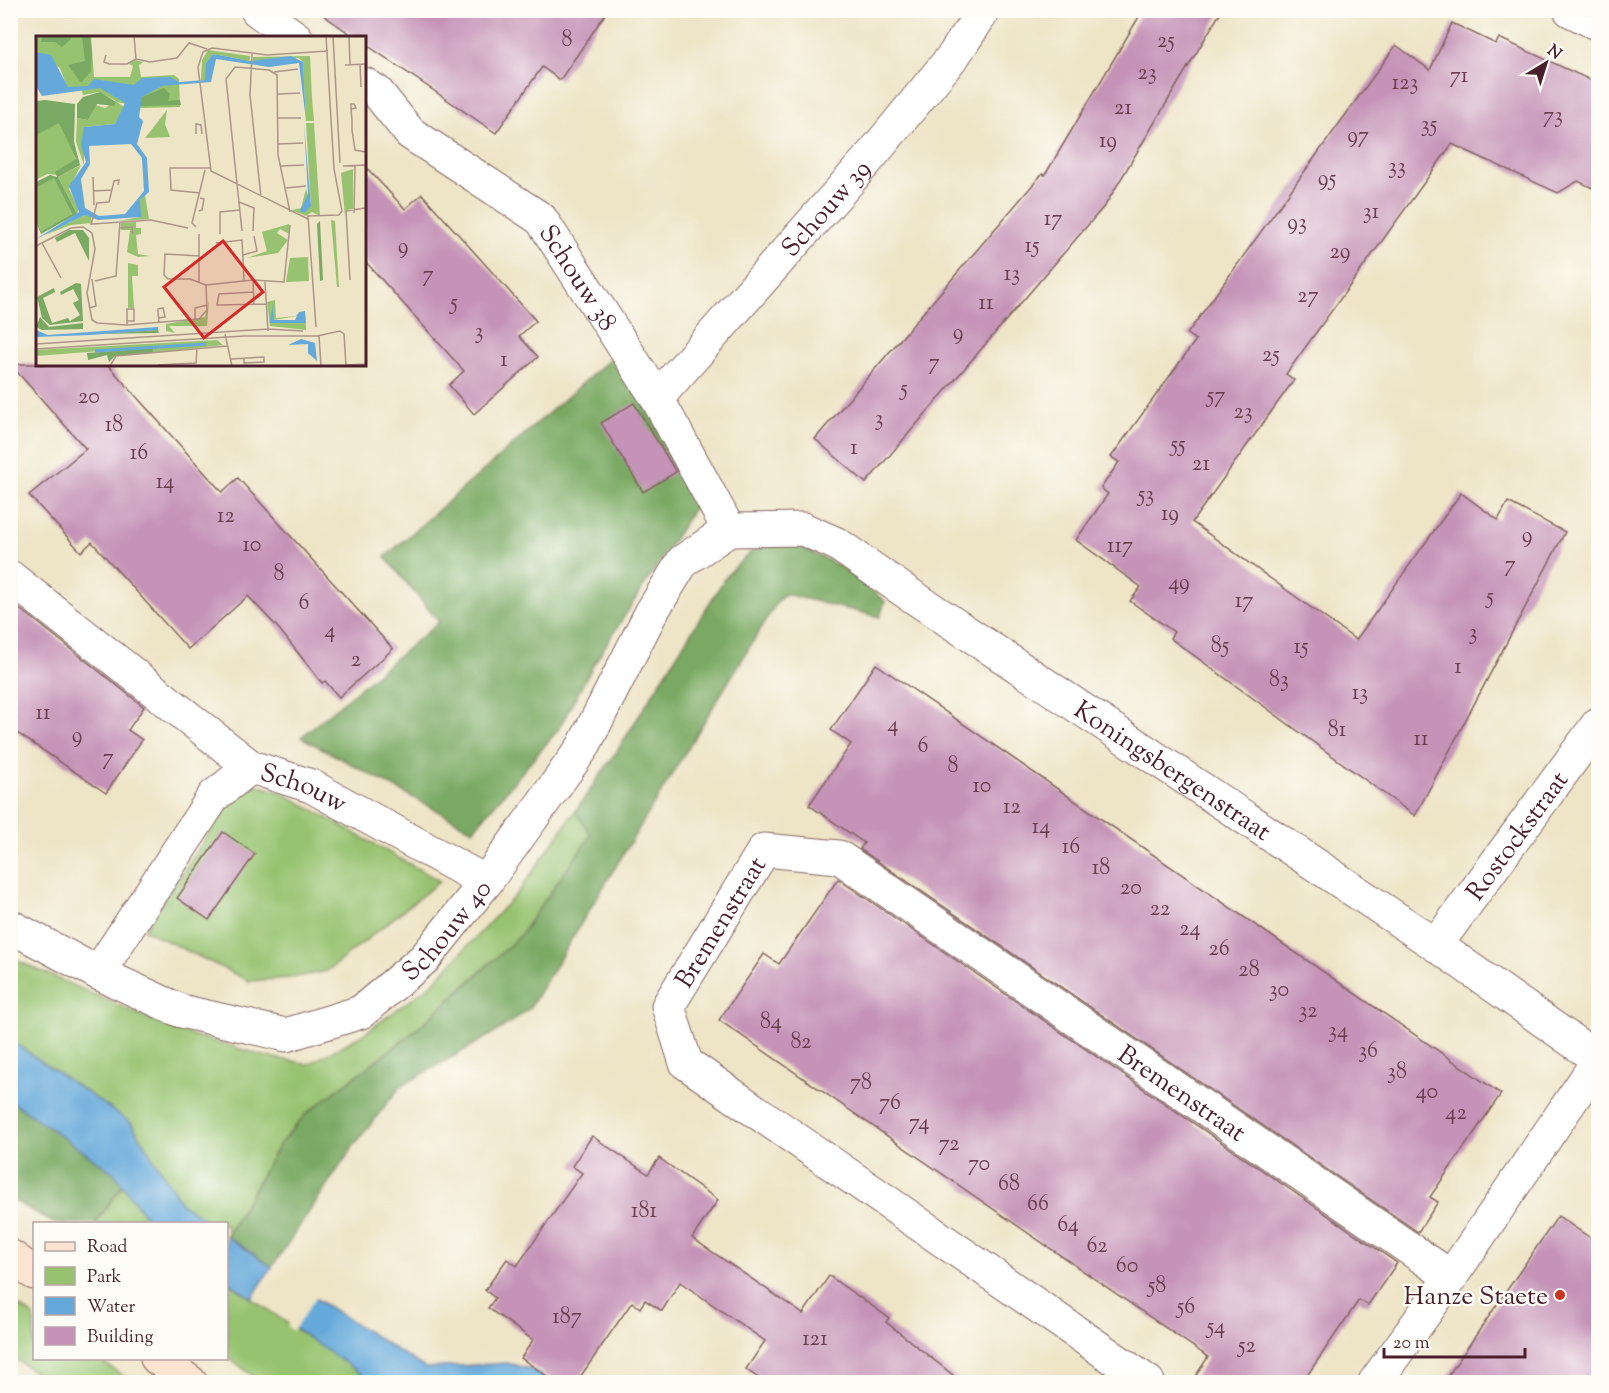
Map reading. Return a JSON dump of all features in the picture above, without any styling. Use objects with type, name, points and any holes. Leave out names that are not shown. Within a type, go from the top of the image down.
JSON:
[{"type":"main road","points":[[10,1256],[33,1272]]},
{"type":"main road","points":[[158,1360],[190,1383]]},
{"type":"street","points":[[257,10],[293,36]]},
{"type":"street","name":"Schouw 39","points":[[657,398],[872,156],[954,55],[984,10]]},
{"type":"street","points":[[1570,10],[1599,24]]},
{"type":"street","name":"Schouw 38","points":[[366,85],[377,92],[410,133],[542,219],[657,398],[729,530]]},
{"type":"street","name":"Koningsbergenstraat","points":[[729,530],[803,529],[837,544],[1436,945],[1599,1060]]},
{"type":"street","name":"Schouw 40","points":[[10,926],[98,974],[181,1011],[286,1035],[361,1012],[424,958],[486,882],[583,747],[651,613],[683,561],[729,530]]},
{"type":"street","points":[[10,577],[251,767]]},
{"type":"street","name":"Rostockstraat","points":[[1436,945],[1599,724]]},
{"type":"street","name":"Schouw","points":[[98,974],[214,796],[251,767],[312,786],[486,882]]},
{"type":"street","name":"Bremenstraat","points":[[1148,1383],[686,1063],[668,1006],[764,850],[839,857],[1451,1277]]},
{"type":"street","points":[[1374,1383],[1451,1277],[1599,1060]]},
{"type":"green space","points":[[616,354],[699,500],[595,662],[558,730],[473,830],[301,737],[439,622],[385,557]]},
{"type":"green space","points":[[772,545],[800,547],[840,566],[885,601],[880,617],[785,594],[777,602],[529,1009],[499,1030],[400,1087],[355,1144],[272,1267],[228,1237],[279,1145],[307,1113],[413,1033],[519,937],[591,835],[575,811],[617,751],[727,575],[752,551]]},
{"type":"green space","points":[[258,785],[283,793],[440,881],[327,971],[290,978],[249,981],[144,930],[235,794]]},
{"type":"green space","points":[[575,811],[592,834],[519,937],[412,1033],[307,1113],[279,1145],[228,1232],[228,1222],[209,1222],[181,1203],[131,1123],[11,1040],[11,958],[175,1030],[265,1056],[309,1064],[362,1035],[432,984],[520,890]]},
{"type":"green space","points":[[11,1101],[114,1173],[123,1185],[96,1222],[52,1222],[11,1199]]},
{"type":"green space","points":[[123,1185],[149,1222],[96,1222]]},
{"type":"green space","points":[[228,1282],[373,1382],[260,1382],[228,1357]]},
{"type":"green space","points":[[10,1300],[33,1315],[33,1360],[100,1360],[133,1382],[50,1382],[11,1356]]},
{"type":"water","points":[[10,1040],[131,1123],[181,1203],[209,1222],[149,1222],[114,1173],[11,1101]]},
{"type":"water","points":[[228,1237],[272,1267],[252,1298],[228,1282]]},
{"type":"water","points":[[310,1295],[425,1368],[507,1363],[530,1369],[552,1382],[373,1382],[291,1326]]},
{"type":"pier","points":[[311,1292],[317,1296],[293,1331],[288,1324],[307,1293]]},
{"type":"building","points":[[316,10],[608,10],[560,80],[542,67],[496,133],[366,44],[366,36],[353,36]]},
{"type":"building","points":[[1143,10],[1222,10],[1106,204],[866,483],[815,439],[1042,174],[1045,175]]},
{"type":"building","points":[[1452,23],[1496,44],[1499,38],[1599,84],[1599,191],[1578,181],[1558,193],[1452,144],[1286,374],[1294,380],[1192,522],[1356,640],[1461,493],[1498,520],[1508,502],[1565,532],[1415,816],[1170,638],[1174,632],[1130,601],[1141,587],[1076,540],[1108,494],[1101,488],[1119,462],[1111,457],[1196,340],[1187,334],[1396,45],[1430,70]]},
{"type":"building","points":[[366,167],[405,209],[422,194],[536,321],[519,336],[538,357],[474,414],[449,385],[464,371],[366,262]]},
{"type":"building","points":[[10,364],[109,366],[222,492],[238,478],[393,649],[339,697],[325,681],[322,683],[279,629],[248,596],[188,649],[92,542],[81,552],[29,495],[86,449]]},
{"type":"building","points":[[634,403],[676,472],[643,492],[601,423]]},
{"type":"building","points":[[10,603],[144,707],[128,730],[142,740],[106,793],[10,728]]},
{"type":"building","points":[[876,664],[1501,1094],[1430,1197],[1438,1202],[1418,1232],[860,849],[864,843],[809,805],[851,744],[831,730]]},
{"type":"building","points":[[223,832],[255,854],[209,920],[177,898]]},
{"type":"building","points":[[838,879],[1397,1263],[1368,1305],[1359,1300],[1302,1383],[1245,1383],[1236,1377],[1195,1377],[1208,1357],[719,1020],[764,954],[779,964]]},
{"type":"building","points":[[592,1136],[648,1174],[659,1158],[718,1200],[692,1238],[803,1314],[829,1276],[889,1318],[886,1322],[963,1383],[765,1383],[746,1369],[765,1341],[680,1282],[662,1311],[645,1300],[640,1308],[632,1302],[576,1383],[557,1383],[521,1358],[533,1340],[488,1308],[495,1298],[485,1290],[507,1259],[517,1266],[582,1173],[572,1166]]},
{"type":"building","name":"Hanze Staete","points":[[1558,1216],[1599,1244],[1599,1368],[1589,1383],[1443,1383]]},
{"type":"place","name":"Hanze Staete","points":[[1560,1295]]}]
